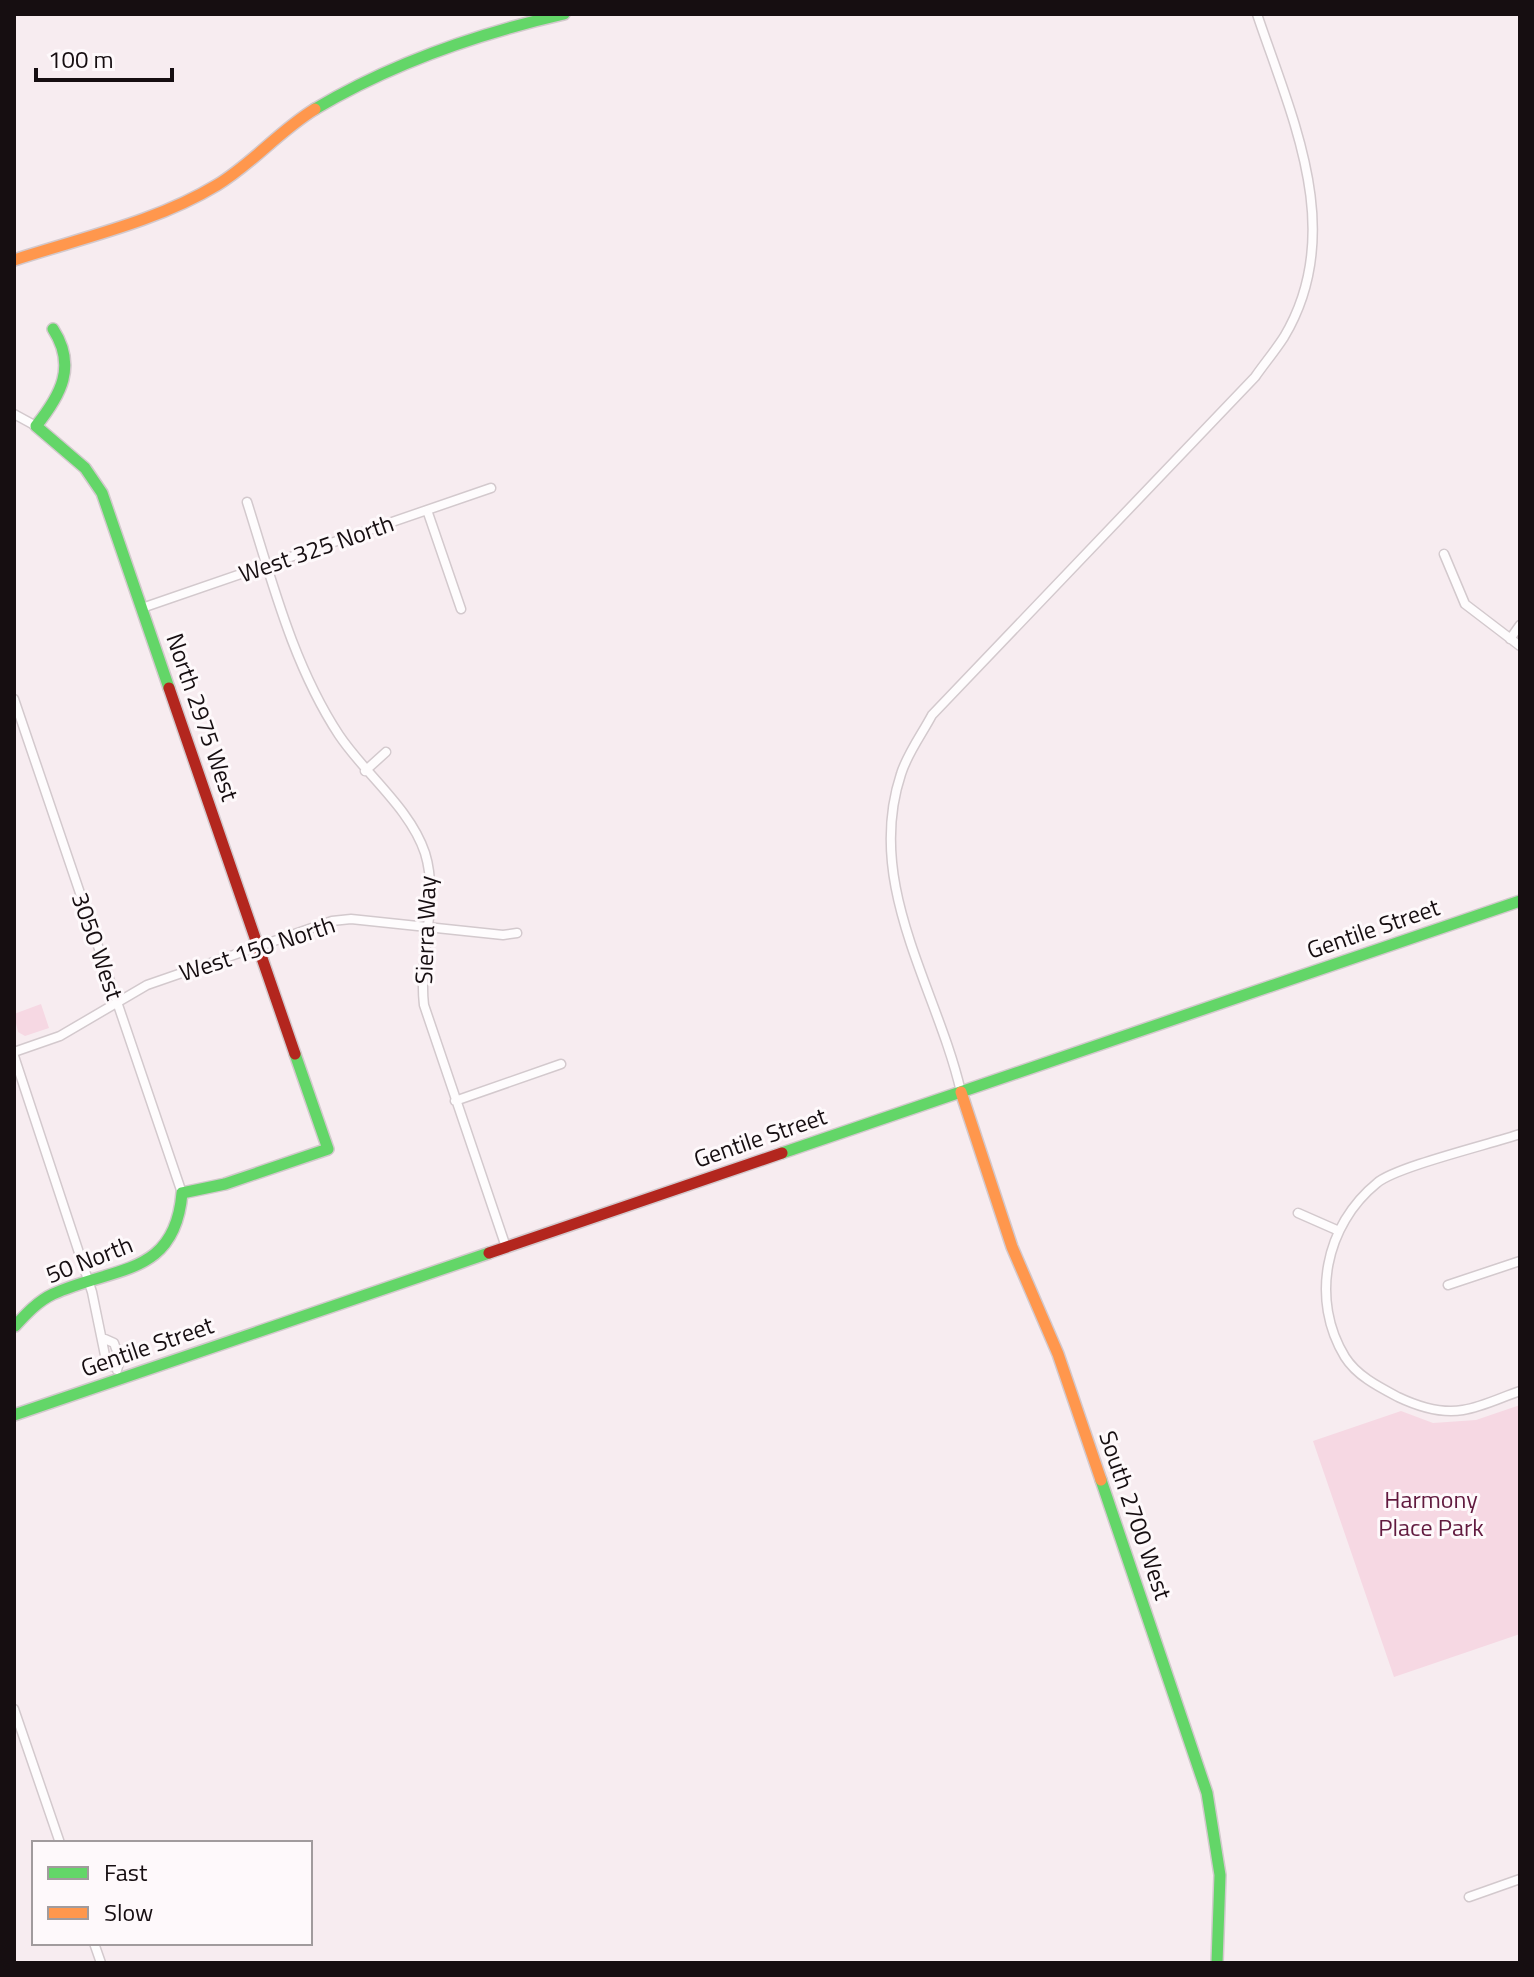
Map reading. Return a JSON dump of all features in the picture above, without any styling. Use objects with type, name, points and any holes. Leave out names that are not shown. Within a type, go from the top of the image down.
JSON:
[{"type":"main road","points":[[14,260],[183,201],[213,187],[255,158],[307,114],[393,68],[531,21],[564,14]]},
{"type":"main road","points":[[36,426],[59,395],[67,375],[68,357],[63,342],[53,329]]},
{"type":"main road","name":"North 2975 West","points":[[36,426],[85,468],[102,493],[328,1149],[225,1184],[182,1193]]},
{"type":"main road","name":"Gentile Street","points":[[14,1415],[118,1373],[506,1247],[1520,901]]},
{"type":"main road","name":"South 2700 West","points":[[961,1092],[1012,1247],[1058,1354],[1207,1793],[1220,1875],[1217,1963]]},
{"type":"main road","name":"50 North","points":[[15,1326],[40,1301],[159,1254],[175,1237],[180,1223],[182,1193]]},
{"type":"street","points":[[961,1092],[921,978],[891,873],[889,833],[901,773],[932,715],[1255,377],[1284,337],[1309,269],[1313,235],[1312,198],[1308,164],[1257,14]]},
{"type":"street","points":[[14,414],[36,426]]},
{"type":"street","name":"West 325 North","points":[[142,608],[491,488]]},
{"type":"street","name":"Sierra Way","points":[[247,502],[310,682],[339,735],[365,771],[407,819],[423,849],[430,891],[422,972],[424,1005],[506,1247]]},
{"type":"street","points":[[427,510],[461,609]]},
{"type":"street","points":[[1444,554],[1465,604],[1520,646]]},
{"type":"street","points":[[1510,639],[1520,625]]},
{"type":"street","name":"3050 West","points":[[14,699],[182,1193]]},
{"type":"street","points":[[365,771],[386,752]]},
{"type":"street","name":"West 150 North","points":[[14,1054],[60,1036],[147,985],[341,919],[503,935],[517,933]]},
{"type":"street","points":[[14,1054],[89,1282],[105,1339],[101,1347],[107,1365],[118,1373]]},
{"type":"street","points":[[455,1101],[561,1064]]},
{"type":"street","points":[[1520,1136],[1385,1178],[1359,1201],[1339,1231],[1324,1286],[1334,1334],[1346,1359],[1364,1378],[1391,1393],[1418,1406],[1461,1411],[1520,1391]]},
{"type":"street","points":[[1298,1213],[1339,1231]]},
{"type":"street","points":[[1448,1285],[1520,1261]]},
{"type":"street","points":[[14,1709],[59,1841]]},
{"type":"street","points":[[1469,1897],[1520,1879]]},
{"type":"green space","points":[[41,1004],[49,1028],[25,1036],[18,1032],[14,1014]]},
{"type":"green space","name":"Harmony Place Park","points":[[1520,1405],[1520,1634],[1394,1677],[1313,1441],[1401,1411],[1433,1423],[1476,1420]]},
{"type":"traffic: fast","points":[[315,109],[374,78],[435,52],[564,14]]},
{"type":"traffic: fast","points":[[53,329],[64,355],[63,380],[53,403],[36,426],[85,468],[102,493],[169,688]]},
{"type":"traffic: fast","points":[[782,1153],[1520,901]]},
{"type":"traffic: fast","points":[[15,1326],[37,1304],[53,1294],[119,1272],[154,1254],[167,1240],[177,1220],[182,1193],[225,1184],[328,1149],[295,1054]]},
{"type":"traffic: fast","points":[[14,1415],[489,1253]]},
{"type":"traffic: fast","points":[[1101,1480],[1207,1793],[1220,1875],[1217,1963]]},
{"type":"traffic: slow","points":[[14,260],[118,228],[194,198],[230,177],[315,109]]},
{"type":"traffic: slow","points":[[961,1092],[1012,1247],[1058,1354],[1101,1480]]},
{"type":"traffic: jam","points":[[169,688],[295,1054]]},
{"type":"traffic: jam","points":[[489,1253],[782,1153]]}]
